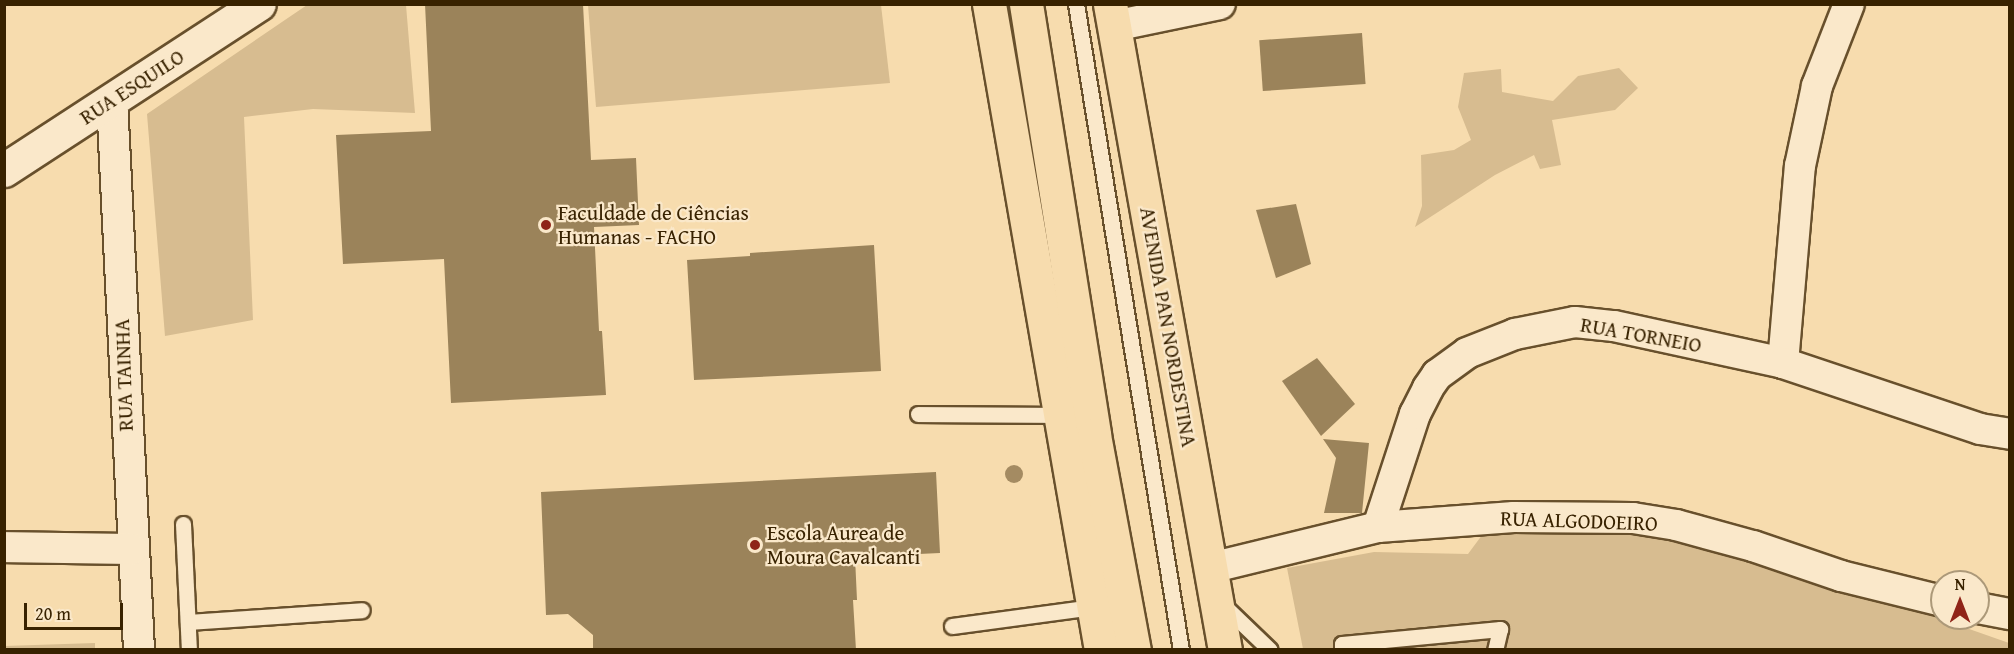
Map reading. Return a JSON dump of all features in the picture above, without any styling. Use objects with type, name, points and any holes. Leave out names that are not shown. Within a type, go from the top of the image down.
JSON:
[{"type":"highway","points":[[989,4],[1101,650]]},
{"type":"highway","points":[[1026,4],[1094,435],[1134,650]]},
{"type":"highway","name":"AVENIDA PAN NORDESTINA","points":[[1112,15],[1225,650]]},
{"type":"street","name":"RUA ESQUILO","points":[[4,170],[259,4]]},
{"type":"street","points":[[1112,15],[1220,4]]},
{"type":"street","points":[[1783,363],[1800,166],[1817,86],[1849,4]]},
{"type":"street","name":"RUA TAINHA","points":[[112,100],[132,549],[139,650]]},
{"type":"street","name":"RUA TORNEIO","points":[[1378,527],[1415,414],[1437,375],[1467,352],[1515,334],[1575,322],[1589,322],[1783,363],[1980,429],[2010,434]]},
{"type":"street","name":"RUA ALGODOEIRO","points":[[1213,583],[1378,527],[1514,517],[1633,518],[1676,525],[1753,546],[1840,576],[1930,599]]},
{"type":"street","points":[[4,547],[132,549]]},
{"type":"street","points":[[1990,611],[2010,614]]},
{"type":"lane","points":[[1076,4],[1181,650]]},
{"type":"lane","points":[[918,414],[1059,415]]},
{"type":"lane","points":[[183,524],[189,650]]},
{"type":"lane","points":[[1213,583],[1270,650]]},
{"type":"lane","points":[[952,626],[1093,607]]},
{"type":"lane","points":[[188,622],[362,610]]},
{"type":"lane","points":[[1342,650],[1342,644],[1500,628],[1495,650]]},
{"type":"shaded area","points":[[307,5],[406,5],[415,113],[313,109],[244,117],[253,320],[165,336],[147,114]]},
{"type":"shaded area","points":[[588,5],[881,5],[890,83],[596,107]]},
{"type":"shaded area","points":[[1619,68],[1638,88],[1615,110],[1552,120],[1561,165],[1540,169],[1534,155],[1495,175],[1415,227],[1422,206],[1421,155],[1454,150],[1471,140],[1458,107],[1464,73],[1501,69],[1502,92],[1553,101],[1578,76]]},
{"type":"shaded area","points":[[1488,527],[1633,527],[1881,598],[1930,615],[1930,630],[1972,630],[2009,643],[2009,649],[1303,649],[1287,568],[1374,552],[1468,554]]},
{"type":"shaded area","points":[[95,643],[95,649],[5,649],[5,646]]},
{"type":"building","points":[[425,4],[583,4],[591,160],[636,158],[639,225],[594,227],[599,331],[602,331],[606,395],[451,403],[444,259],[343,264],[336,135],[431,131]]},
{"type":"building","points":[[1362,33],[1366,84],[1263,91],[1259,40]]},
{"type":"building","points":[[1296,204],[1311,264],[1276,278],[1256,210]]},
{"type":"building","points":[[874,245],[881,371],[694,380],[687,260],[750,256],[750,253]]},
{"type":"building","points":[[1317,358],[1355,404],[1321,436],[1282,381]]},
{"type":"building","points":[[1323,439],[1369,443],[1362,513],[1324,513],[1336,458]]},
{"type":"building","name":"Escola Aurea de Moura Cavalcanti","points":[[936,472],[940,553],[855,557],[857,600],[853,600],[856,650],[593,650],[593,635],[568,614],[546,615],[541,492]]},
{"type":"place","name":"Faculdade de Ciências Humanas - FACHO","points":[[546,225]]},
{"type":"place","name":"Escola Aurea de Moura Cavalcanti","points":[[755,545]]}]
